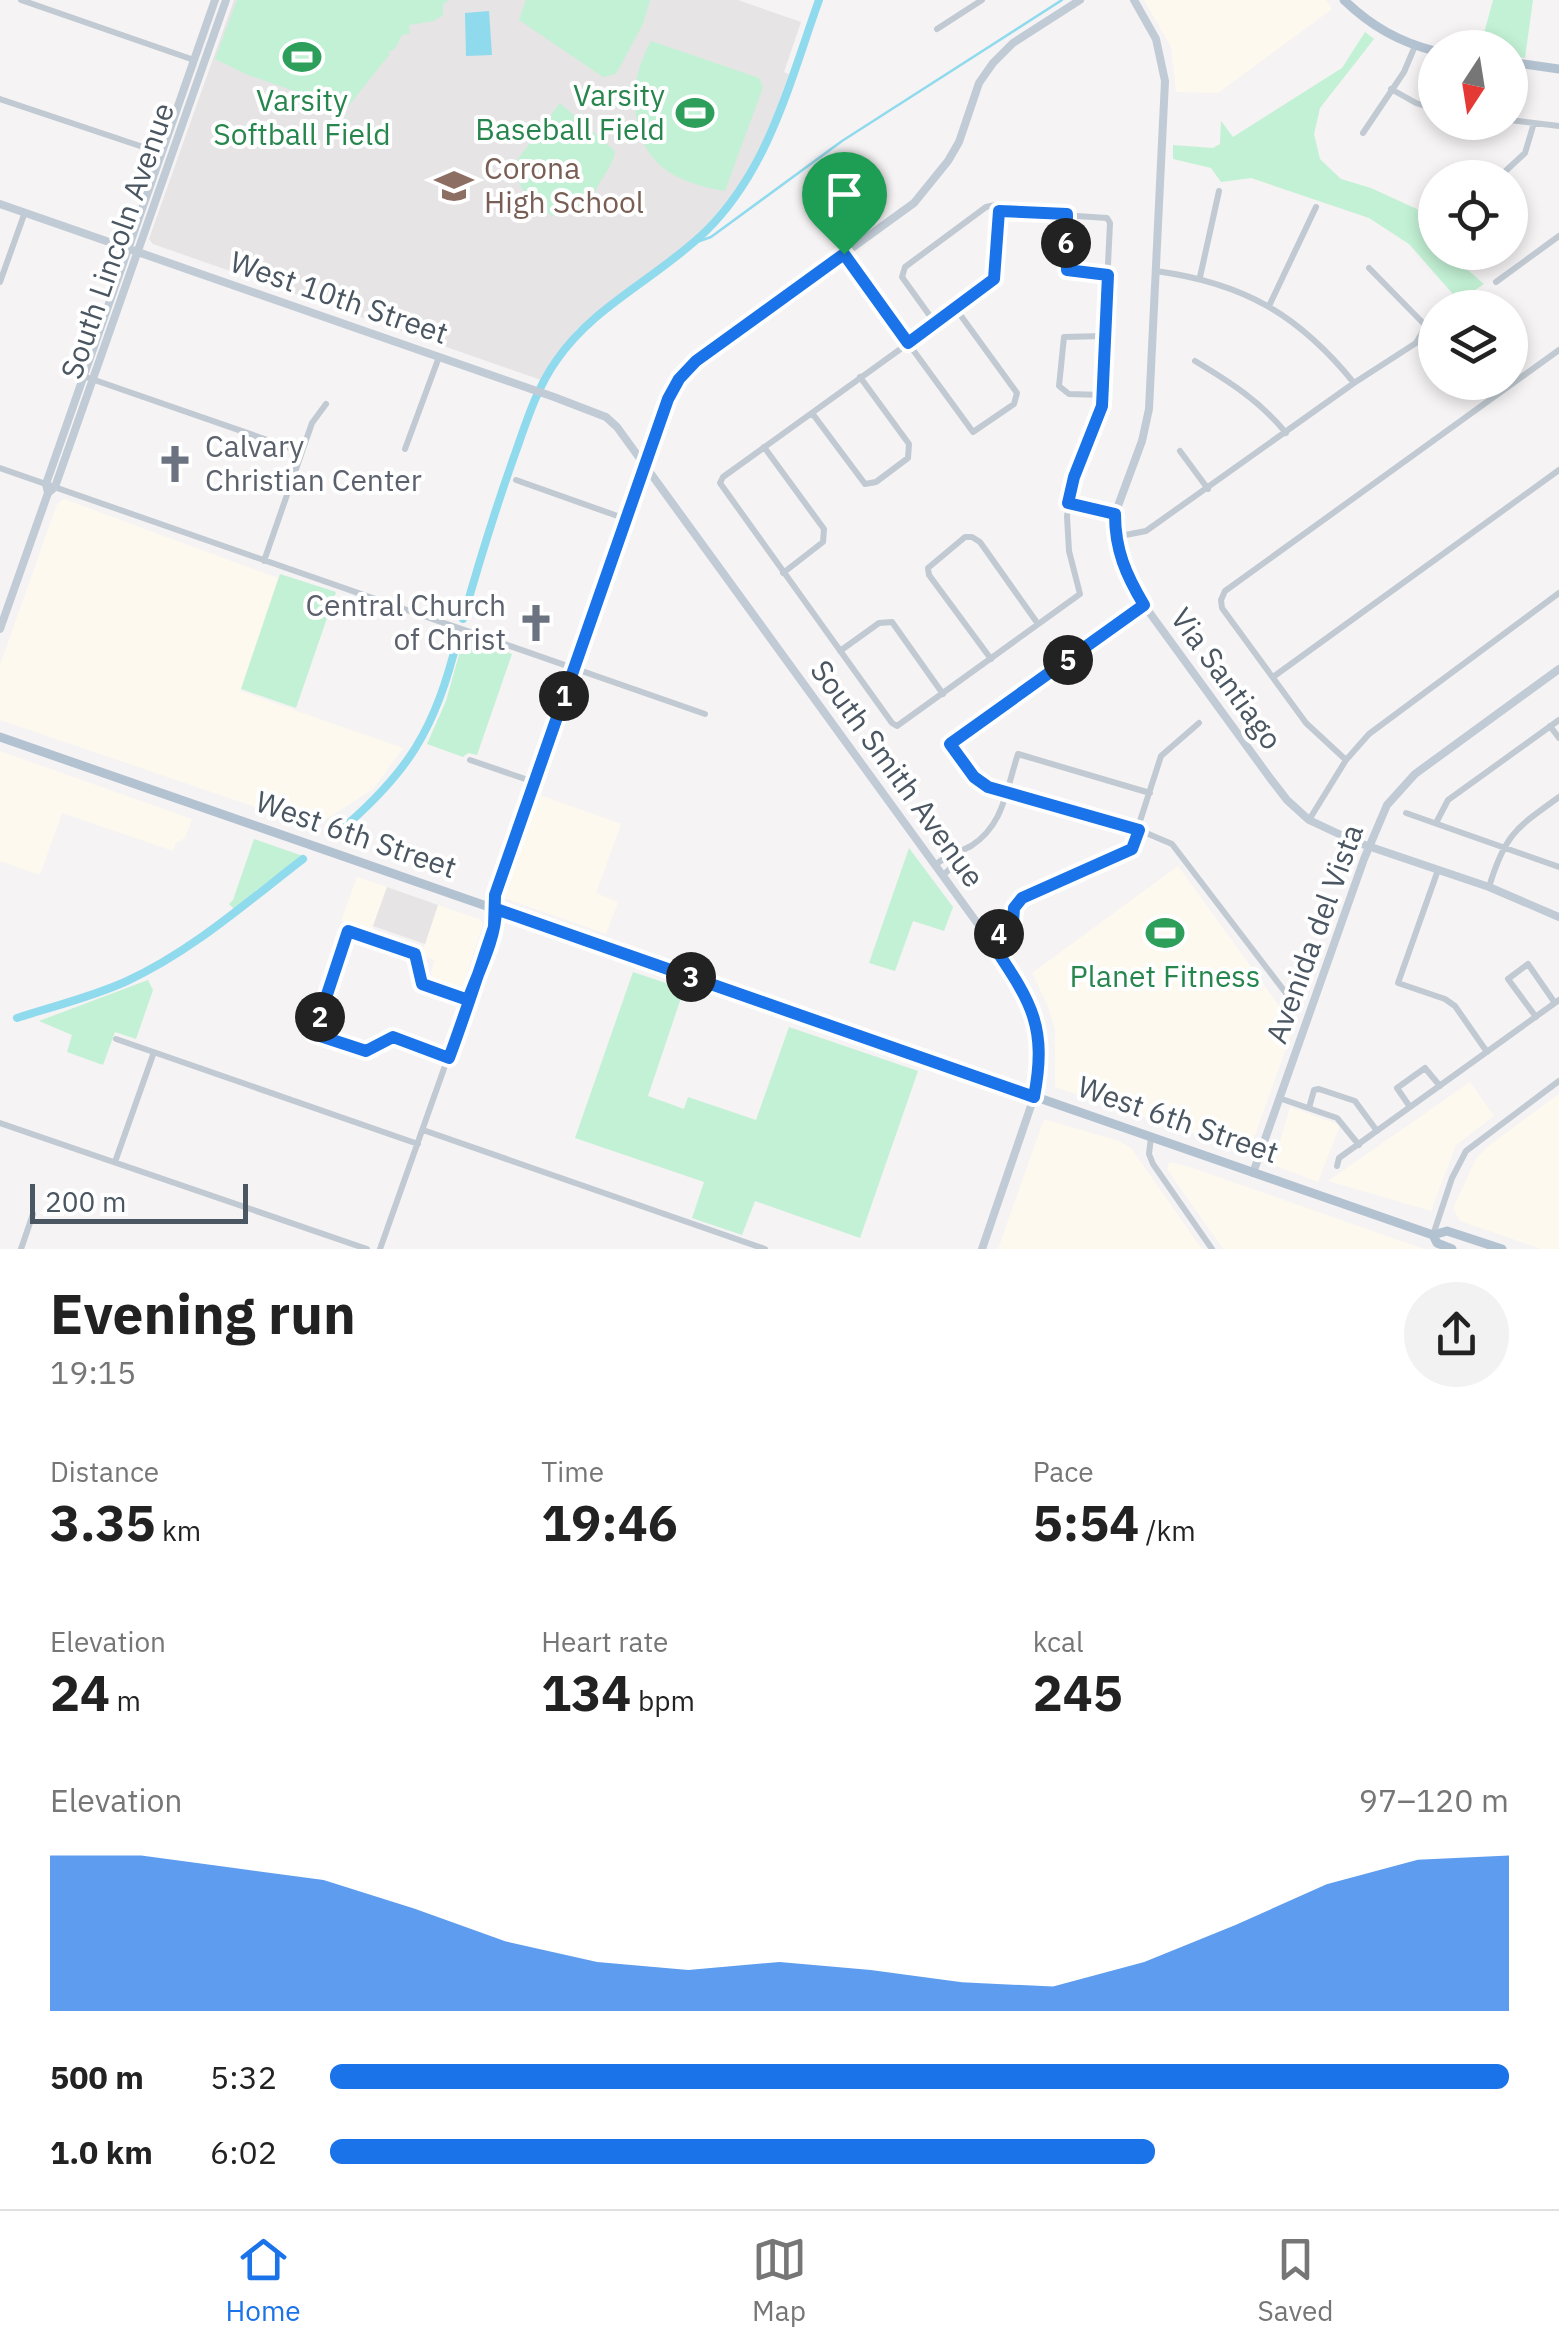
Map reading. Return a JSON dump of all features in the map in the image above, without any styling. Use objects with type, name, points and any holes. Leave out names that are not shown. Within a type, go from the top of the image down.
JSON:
[{"type":"main road","points":[[1344,0],[1378,29],[1416,46]]},
{"type":"main road","points":[[1528,65],[1559,69]]},
{"type":"main road","name":"West 6th Street","points":[[0,737],[1433,1235],[1446,1231],[1502,1249]]},
{"type":"main road","name":"West 6th Street","points":[[1433,1235],[1438,1244],[1452,1249]]},
{"type":"street","points":[[21,0],[194,60]]},
{"type":"street","name":"South Lincoln Avenue","points":[[132,250],[215,0]]},
{"type":"street","name":"South Lincoln Avenue","points":[[0,629],[5,601],[226,0]]},
{"type":"street","points":[[936,29],[962,8],[982,0]]},
{"type":"street","points":[[380,1249],[496,922],[495,895],[644,462],[679,379],[696,361],[914,203],[958,142],[979,83],[993,63],[1013,43],[1080,0]]},
{"type":"street","name":"Via Santiago","points":[[1134,0],[1156,39],[1165,81],[1149,408],[1142,441],[1115,514],[1122,568],[1144,605],[1287,800],[1309,820],[1559,917]]},
{"type":"street","points":[[1364,133],[1416,46]]},
{"type":"street","points":[[1391,90],[1418,104]]},
{"type":"street","points":[[0,100],[161,154]]},
{"type":"street","points":[[1528,122],[1559,126]]},
{"type":"street","points":[[1517,160],[1525,153],[1534,123]]},
{"type":"street","points":[[1200,277],[1219,192]]},
{"type":"street","name":"West 10th Street","points":[[0,204],[606,417],[644,462]]},
{"type":"street","points":[[935,323],[902,278],[905,267],[994,205],[999,211],[994,279],[956,308],[908,343],[723,476],[720,482],[897,726],[1080,594],[1069,551],[1068,503],[1099,415],[1102,395],[1110,223],[1108,218],[999,211]]},
{"type":"street","points":[[1269,306],[1316,207]]},
{"type":"street","points":[[0,282],[25,212]]},
{"type":"street","points":[[1067,214],[1067,270],[1108,275]]},
{"type":"street","points":[[1496,282],[1559,236]]},
{"type":"street","points":[[844,254],[973,432],[1014,404],[1016,393],[956,308]]},
{"type":"street","points":[[1115,537],[1146,531],[1416,343],[1426,326],[1370,268]]},
{"type":"street","points":[[1156,271],[1200,277],[1269,306],[1326,348],[1354,383]]},
{"type":"street","points":[[1102,395],[1063,391],[1060,371],[1064,337],[1105,336]]},
{"type":"street","points":[[1346,760],[1306,723],[1222,608],[1224,592],[1559,350]]},
{"type":"street","points":[[406,449],[438,357]]},
{"type":"street","points":[[1195,361],[1245,392],[1286,433]]},
{"type":"street","points":[[812,412],[865,484],[876,482],[908,458],[909,444],[860,377]]},
{"type":"street","points":[[88,378],[302,452]]},
{"type":"street","points":[[264,561],[312,423],[326,404]]},
{"type":"street","points":[[764,447],[824,529],[822,542],[783,573]]},
{"type":"street","points":[[1180,452],[1208,489]]},
{"type":"street","name":"South Smith Avenue","points":[[644,462],[1024,992],[1039,1031],[1040,1060],[1034,1097],[982,1249]]},
{"type":"street","points":[[0,468],[706,714]]},
{"type":"street","points":[[1273,677],[1559,470]]},
{"type":"street","points":[[516,480],[626,519]]},
{"type":"street","points":[[1068,503],[1115,514]]},
{"type":"street","points":[[991,658],[929,575],[928,568],[965,537],[980,542],[1038,624]]},
{"type":"street","points":[[1309,820],[1346,760],[1368,734],[1559,593]]},
{"type":"street","points":[[1144,605],[950,744],[974,777],[988,787],[1158,836],[1180,850],[1292,1001]]},
{"type":"street","points":[[840,651],[879,623],[892,622],[944,694]]},
{"type":"street","name":"Avenida del Vista","points":[[1253,1173],[1369,846],[1388,805],[1415,774],[1559,669]]},
{"type":"street","points":[[1436,822],[1448,800],[1559,720]]},
{"type":"street","points":[[983,930],[1022,898],[1132,849],[1161,756],[1199,724]]},
{"type":"street","points":[[1550,726],[1559,738]]},
{"type":"street","points":[[936,865],[994,827],[1018,754],[1150,793]]},
{"type":"street","points":[[470,760],[534,782]]},
{"type":"street","points":[[1490,888],[1514,829],[1559,796]]},
{"type":"street","points":[[1406,812],[1559,867]]},
{"type":"street","points":[[942,874],[959,861],[962,850]]},
{"type":"street","points":[[1438,870],[1398,983],[1455,1006],[1487,1052]]},
{"type":"street","points":[[991,942],[1013,922],[1014,908]]},
{"type":"street","points":[[449,1058],[393,1037],[366,1051],[314,1034],[348,931],[415,954],[422,984],[468,1000]]},
{"type":"street","points":[[1337,1166],[1340,1158],[1536,1017],[1557,1001],[1528,964],[1508,979],[1536,1017]]},
{"type":"street","points":[[116,1039],[418,1144]]},
{"type":"street","points":[[115,1162],[154,1052]]},
{"type":"street","points":[[1410,1107],[1397,1088],[1425,1068],[1440,1086]]},
{"type":"street","points":[[1433,1235],[1452,1178],[1466,1151],[1559,1081]]},
{"type":"street","points":[[1308,1108],[1314,1090],[1337,1095],[1355,1101],[1377,1131]]},
{"type":"street","points":[[1279,1098],[1337,1118],[1359,1145]]},
{"type":"street","points":[[0,1122],[368,1249]]},
{"type":"street","points":[[423,1130],[765,1249]]},
{"type":"street","points":[[1151,1136],[1149,1154],[1153,1164],[1212,1249]]},
{"type":"street","points":[[21,1249],[33,1214]]},
{"type":"shaded area","name":"Corona High School","points":[[234,0],[738,0],[801,22],[784,72],[789,74],[768,133],[735,193],[693,240],[577,329],[541,380],[153,244],[149,239]]},
{"type":"shaded area","points":[[1144,0],[1326,0],[1332,9],[1218,93],[1176,92],[1171,47]]},
{"type":"shaded area","points":[[64,499],[278,578],[240,691],[403,748],[373,789],[314,827],[0,720],[0,665],[57,504]]},
{"type":"shaded area","points":[[0,751],[192,819],[185,838],[176,843],[173,851],[62,813],[40,875],[0,861]]},
{"type":"shaded area","points":[[540,795],[621,824],[596,893],[618,902],[606,934],[504,898]]},
{"type":"shaded area","points":[[1178,866],[1293,1029],[1249,1152],[1055,1087],[1055,1029],[1032,973]]},
{"type":"shaded area","points":[[357,877],[387,887],[371,932],[341,921]]},
{"type":"shaded area","points":[[387,887],[438,905],[425,944],[373,926]]},
{"type":"shaded area","points":[[438,905],[479,919],[483,924],[462,989],[430,978],[434,960],[421,955]]},
{"type":"shaded area","points":[[1470,1082],[1494,1116],[1456,1145],[1431,1211],[1328,1181]]},
{"type":"shaded area","points":[[1559,1094],[1559,1249],[1541,1249],[1460,1221],[1453,1208],[1476,1159]]},
{"type":"shaded area","points":[[1290,1107],[1340,1125],[1318,1182],[1273,1165]]},
{"type":"shaded area","points":[[1044,1119],[1131,1148],[1202,1249],[998,1249]]},
{"type":"shaded area","points":[[1169,1162],[1424,1249],[1223,1249],[1167,1169]]},
{"type":"green space","name":"Varsity Softball Field","points":[[237,0],[449,0],[443,4],[443,15],[434,21],[409,25],[410,33],[402,35],[346,109],[248,75],[215,59]]},
{"type":"green space","points":[[526,0],[650,0],[643,24],[616,74],[603,77],[519,20]]},
{"type":"green space","points":[[1493,0],[1533,0],[1528,36],[1528,30],[1485,30]]},
{"type":"green space","points":[[1365,32],[1374,39],[1320,108],[1314,134],[1320,159],[1341,179],[1418,210],[1418,254],[1369,218],[1251,178],[1221,182],[1211,168],[1173,159],[1173,145],[1213,148],[1220,144],[1221,121],[1233,137],[1342,68]]},
{"type":"green space","name":"Varsity Baseball Field","points":[[651,41],[759,78],[763,87],[725,191],[673,174],[660,165],[642,139],[637,122],[636,86]]},
{"type":"green space","points":[[560,103],[615,151],[592,202],[552,216],[528,198],[512,167]]},
{"type":"green space","points":[[1432,270],[1468,270],[1484,284],[1475,290],[1449,290]]},
{"type":"green space","points":[[280,574],[336,592],[296,708],[241,689]]},
{"type":"green space","points":[[464,637],[512,654],[477,755],[468,753],[463,757],[427,744],[446,701]]},
{"type":"green space","points":[[254,839],[303,856],[234,909],[229,904]]},
{"type":"green space","points":[[909,848],[953,907],[944,931],[913,921],[895,971],[869,963]]},
{"type":"green space","points":[[633,972],[684,989],[648,1096],[684,1109],[688,1097],[756,1120],[789,1027],[918,1071],[860,1238],[755,1201],[742,1235],[692,1218],[704,1182],[575,1138]]},
{"type":"green space","points":[[148,980],[153,990],[136,1039],[115,1032],[103,1065],[67,1052],[72,1035],[39,1021]]},
{"type":"water","points":[[489,11],[492,55],[466,56],[465,13]]},
{"type":"waterway","points":[[463,619],[509,472],[549,371],[589,324],[687,248],[728,207],[775,123],[819,0]]},
{"type":"waterway","points":[[691,244],[711,237],[842,141],[1062,0]]},
{"type":"waterway","points":[[335,835],[382,791],[416,748],[439,698],[458,637]]},
{"type":"waterway","points":[[17,1018],[100,992],[151,969],[218,925],[303,859]]},
{"type":"place","name":"Varsity Softball Field","points":[[302,57]]},
{"type":"place","name":"Varsity Baseball Field","points":[[695,113]]},
{"type":"place","name":"Corona High School","points":[[454,186]]},
{"type":"place","name":"Calvary Christian Center","points":[[175,464]]},
{"type":"place","name":"Central Church of Christ","points":[[536,623]]},
{"type":"place","name":"Planet Fitness","points":[[1165,933]]},
{"type":"route","points":[[844,254],[696,361],[679,379],[668,399],[495,895],[496,922],[449,1058],[393,1037],[366,1051],[314,1034],[348,931],[415,954],[422,984],[468,1000],[496,922],[496,909],[1034,1097],[1040,1060],[1039,1031],[1024,992],[991,942],[1013,922],[1014,908],[1022,898],[1132,849],[1139,830],[988,787],[974,777],[950,744],[1144,605],[1122,568],[1115,514],[1068,503],[1102,406],[1108,275],[1067,270],[1067,214],[999,211],[994,279],[908,343],[844,254]]}]
